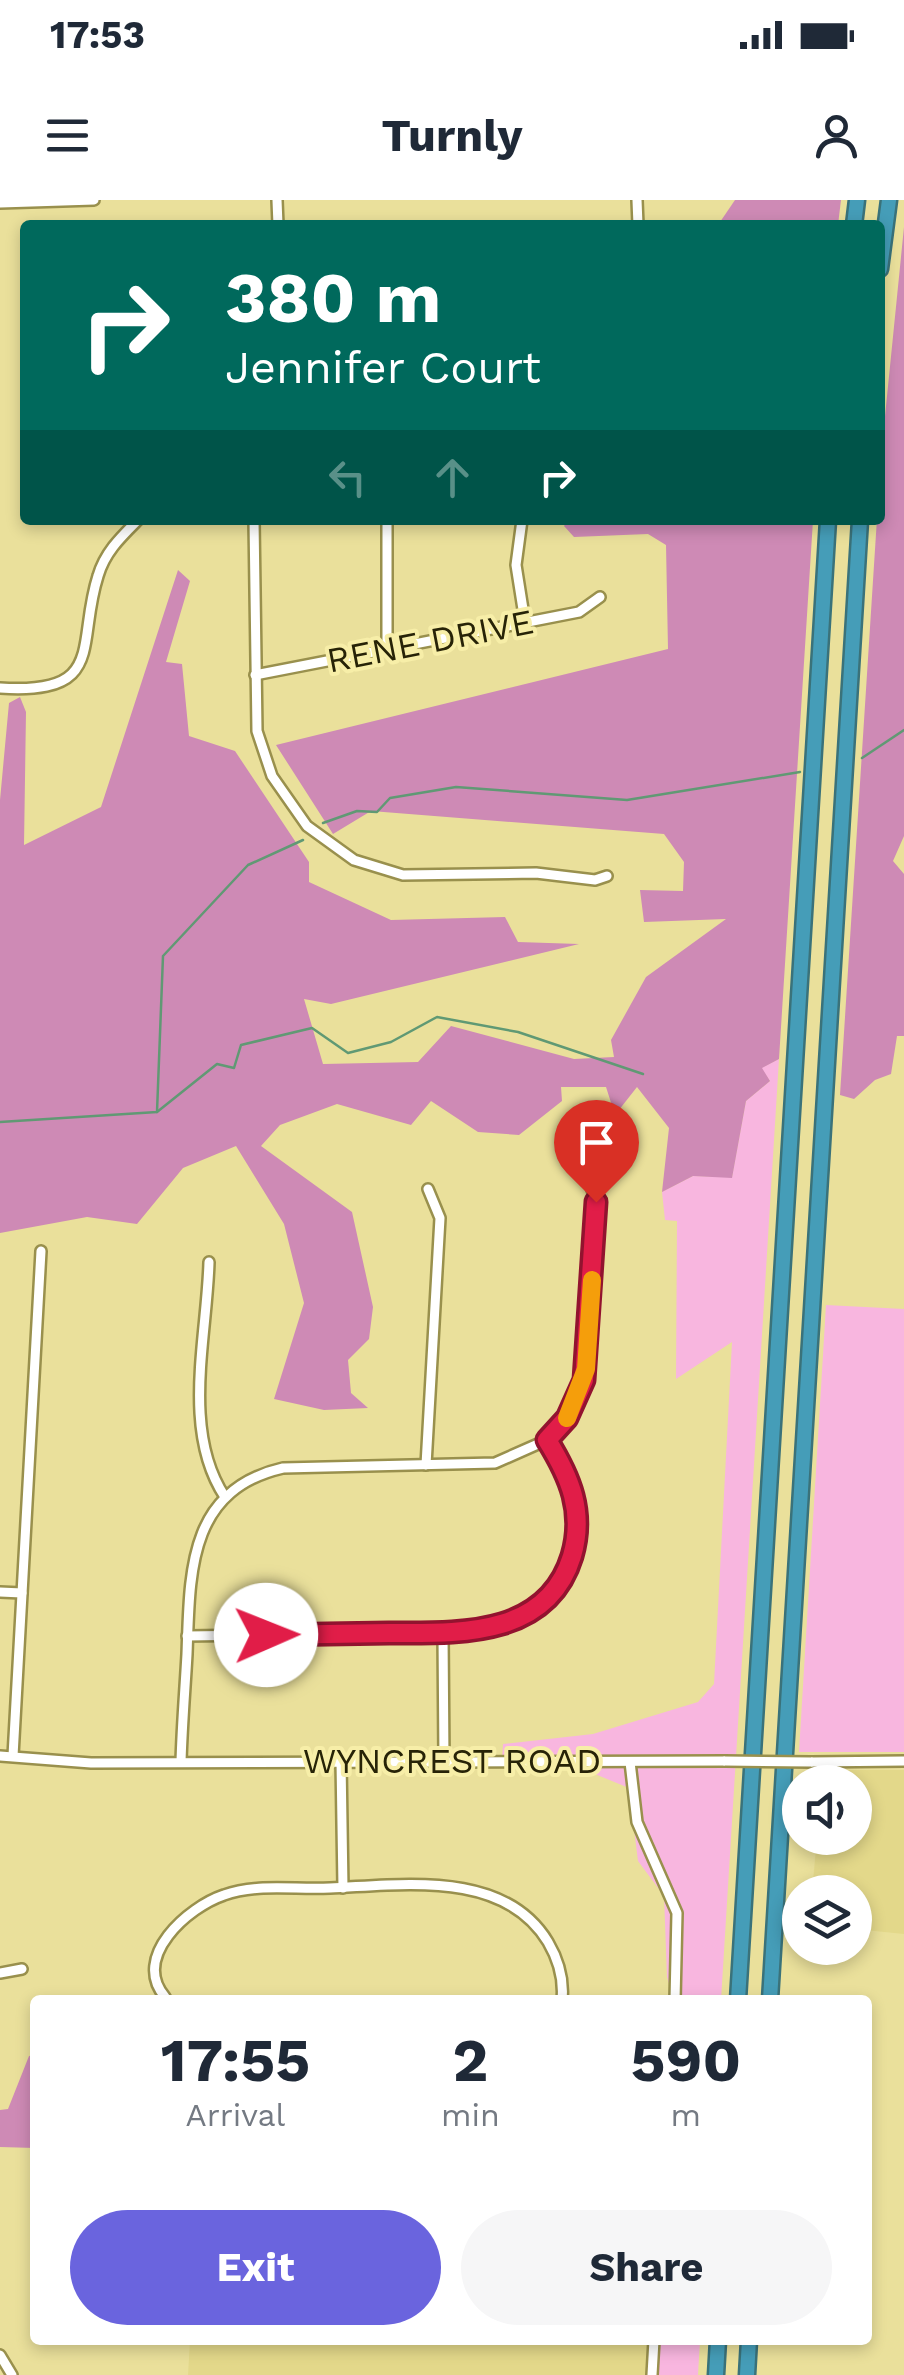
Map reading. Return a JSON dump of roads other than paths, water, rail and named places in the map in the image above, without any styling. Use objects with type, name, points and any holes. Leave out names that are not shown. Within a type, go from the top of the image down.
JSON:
[{"type":"highway","points":[[885,231],[889,200]]},
{"type":"highway","points":[[738,1995],[828,525]]},
{"type":"highway","points":[[770,1995],[860,525]]},
{"type":"highway","points":[[716,2375],[718,2345]]},
{"type":"highway","points":[[747,2375],[749,2345]]},
{"type":"street","points":[[0,202],[94,200]]},
{"type":"street","points":[[0,688],[43,688],[77,666],[89,642],[95,588],[104,562],[134,525]]},
{"type":"street","points":[[254,525],[257,731],[272,776],[293,810],[338,851],[374,868],[414,876],[536,873],[595,880],[608,876]]},
{"type":"street","points":[[387,525],[387,649]]},
{"type":"street","points":[[521,525],[516,565],[526,622]]},
{"type":"street","name":"RENE DRIVE","points":[[255,675],[579,612],[600,597]]},
{"type":"street","points":[[182,1762],[194,1554],[203,1528],[225,1498],[257,1476],[283,1468],[495,1463],[547,1440],[574,1406],[586,1369],[596,1202],[586,1173]]},
{"type":"street","points":[[426,1465],[440,1218],[428,1189]]},
{"type":"street","points":[[13,1756],[41,1251]]},
{"type":"street","points":[[209,1262],[201,1441],[213,1479],[225,1498]]},
{"type":"street","points":[[187,1636],[443,1634],[478,1632],[514,1622],[545,1600],[566,1571],[576,1539],[576,1506],[568,1476],[547,1440]]},
{"type":"street","points":[[0,1592],[22,1593]]},
{"type":"street","points":[[443,1634],[444,1761]]},
{"type":"street","name":"WYNCREST ROAD","points":[[0,1756],[91,1763],[904,1761]]},
{"type":"street","points":[[341,1761],[342,1888]]},
{"type":"street","points":[[630,1762],[638,1822],[677,1913],[675,1995]]},
{"type":"street","points":[[164,1995],[155,1982],[155,1963],[174,1929],[200,1906],[244,1890],[342,1888],[466,1888],[504,1900],[529,1918],[547,1940],[558,1966],[561,1995]]},
{"type":"street","points":[[0,1973],[22,1969]]},
{"type":"street","points":[[652,2375],[654,2345]]},
{"type":"street","points":[[0,2355],[12,2375]]},
{"type":"waterway","points":[[862,758],[904,730]]},
{"type":"waterway","points":[[323,823],[357,811],[377,812],[390,798],[456,787],[627,800],[800,772]]},
{"type":"waterway","points":[[0,1122],[157,1112],[163,956],[248,865],[303,840]]},
{"type":"waterway","points":[[157,1112],[217,1064],[234,1068],[241,1045],[312,1028],[348,1053],[391,1042],[437,1017],[518,1032],[643,1074]]}]
